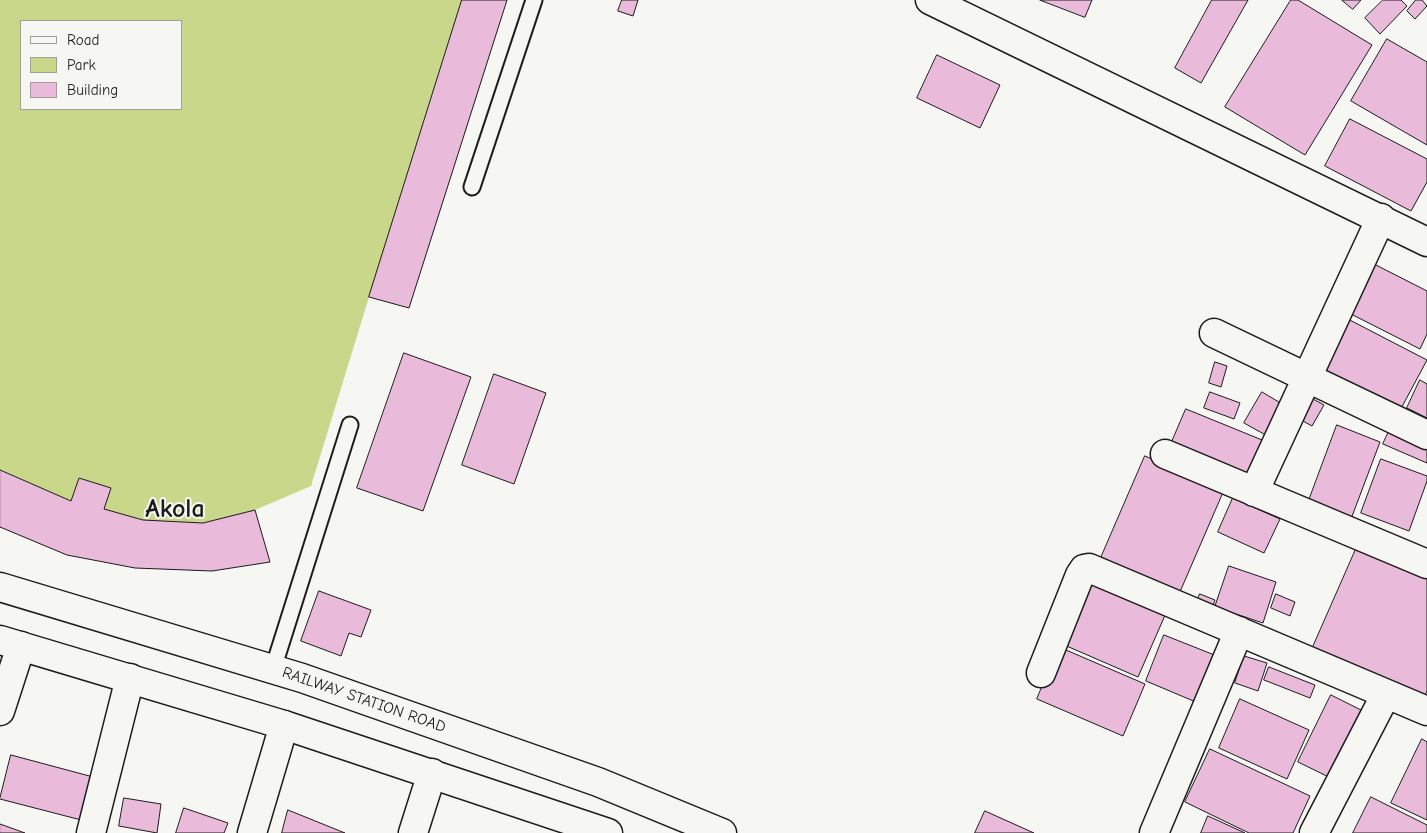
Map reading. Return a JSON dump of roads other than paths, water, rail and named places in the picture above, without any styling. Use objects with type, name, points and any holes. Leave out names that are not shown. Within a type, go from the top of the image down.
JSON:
[{"type":"main road","points":[[930,0],[1381,218],[1424,233]]},
{"type":"main road","points":[[1254,492],[1381,218]]},
{"type":"main road","points":[[1214,333],[1427,435]]},
{"type":"main road","points":[[1165,454],[1427,564]]},
{"type":"main road","points":[[1041,673],[1080,574],[1084,569],[1089,568],[1386,694],[1426,709]]},
{"type":"main road","name":"RAILWAY STATION ROAD","points":[[0,587],[302,678],[598,782],[722,833]]},
{"type":"main road","points":[[1154,833],[1239,631]]},
{"type":"main road","points":[[0,711],[10,643],[284,725],[608,833]]},
{"type":"main road","points":[[91,833],[130,678]]},
{"type":"main road","points":[[1314,833],[1386,694]]},
{"type":"main road","points":[[252,833],[284,725]]},
{"type":"main road","points":[[414,833],[432,773]]},
{"type":"lane","points":[[472,187],[534,0]]},
{"type":"lane","points":[[273,669],[350,425]]},
{"type":"district","name":"Akola","points":[[175,510]]}]
